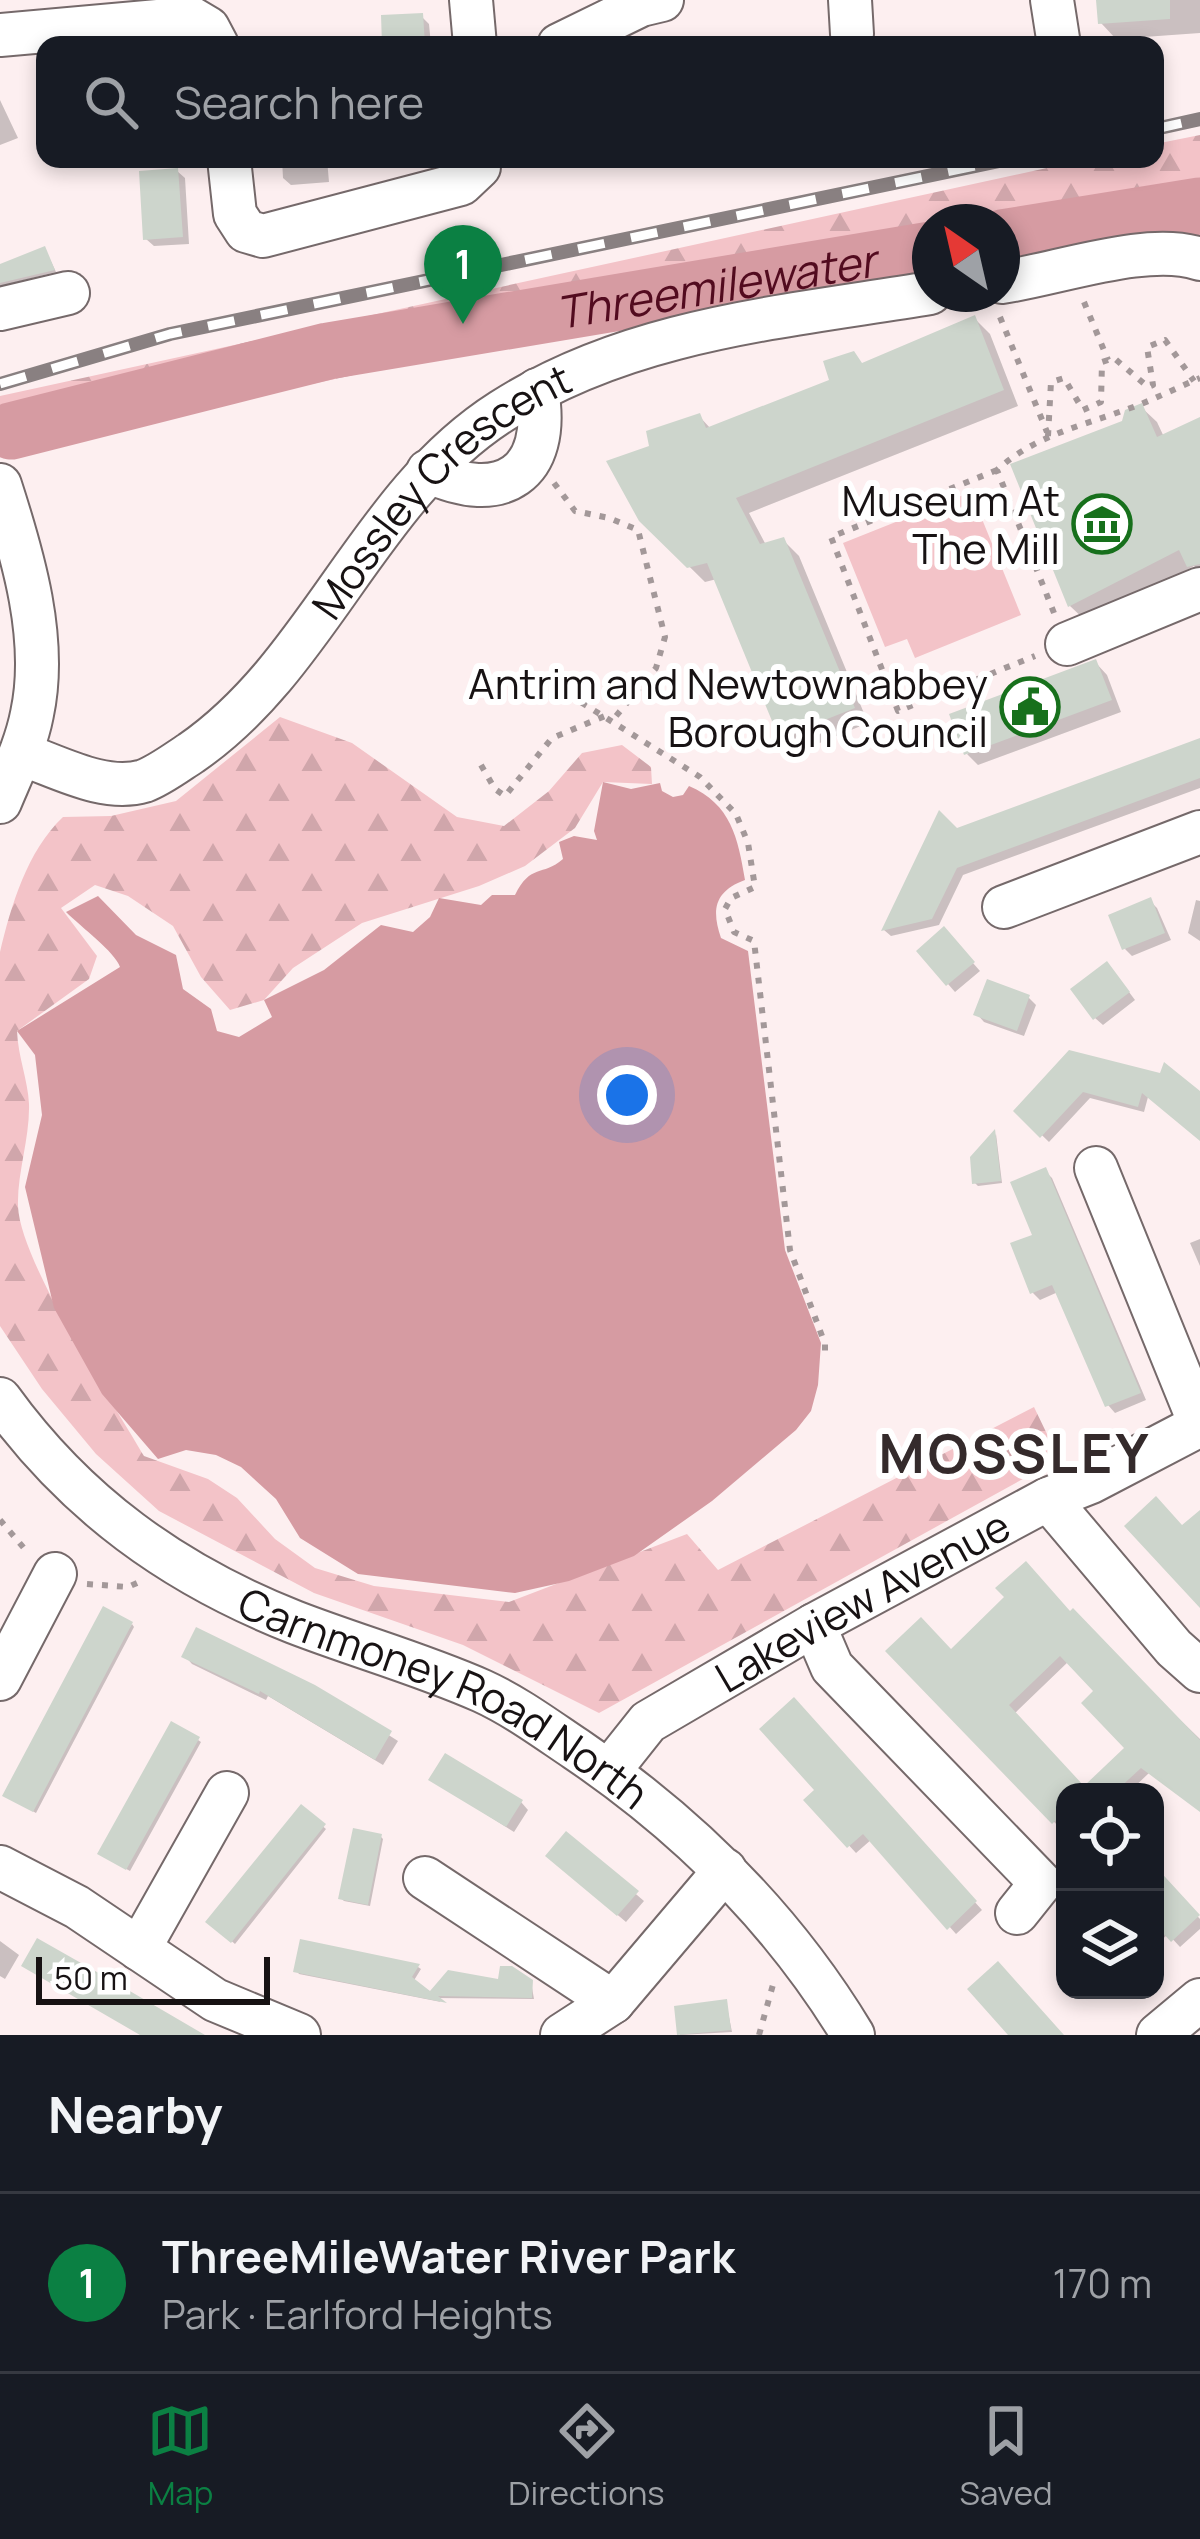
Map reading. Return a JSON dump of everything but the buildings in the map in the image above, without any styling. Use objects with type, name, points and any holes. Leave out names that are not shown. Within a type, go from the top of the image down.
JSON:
[{"type":"street","points":[[471,0],[474,36]]},
{"type":"street","points":[[577,36],[641,5],[662,0]]},
{"type":"street","points":[[1052,0],[1058,36]]},
{"type":"street","points":[[0,35],[191,18],[212,36]]},
{"type":"street","points":[[230,168],[235,214],[246,231],[263,236],[461,184],[478,168]]},
{"type":"street","points":[[1020,291],[1099,264],[1183,253],[1200,259]]},
{"type":"street","points":[[0,310],[68,293]]},
{"type":"street","name":"Mossley Crescent","points":[[21,754],[105,783],[142,781],[220,733],[271,681],[383,524],[428,471],[453,445],[537,390],[590,363],[634,348],[912,296]]},
{"type":"street","points":[[428,471],[470,486],[489,488],[509,482],[535,451],[537,390]]},
{"type":"street","points":[[0,485],[10,558],[36,637],[38,675],[21,754],[0,802]]},
{"type":"street","points":[[1066,644],[1200,589]]},
{"type":"street","points":[[1004,907],[1200,832]]},
{"type":"street","points":[[1096,1168],[1200,1425]]},
{"type":"street","name":"Carnmoney Road North","points":[[0,1399],[37,1450],[78,1492],[173,1562],[294,1622],[485,1693],[609,1772],[725,1870],[806,1961],[853,2035]]},
{"type":"street","name":"Lakeview Avenue","points":[[609,1772],[648,1722],[814,1625],[1048,1499],[1200,1425]]},
{"type":"street","points":[[1048,1499],[1174,1648],[1200,1671]]},
{"type":"street","points":[[0,1679],[55,1574]]},
{"type":"street","points":[[814,1625],[832,1667],[1041,1883],[1017,1913]]},
{"type":"street","points":[[139,1949],[227,1793]]},
{"type":"street","points":[[0,1868],[76,1907],[215,2000],[299,2035]]},
{"type":"street","points":[[562,2035],[613,2002],[725,1870]]},
{"type":"street","points":[[425,1878],[613,2002]]},
{"type":"street","points":[[1158,2035],[1200,2000]]},
{"type":"path","points":[[1099,264],[1111,287],[1084,300],[1108,360]]},
{"type":"path","points":[[1005,312],[1048,436]]},
{"type":"path","points":[[997,470],[1066,644],[898,711],[831,537],[997,470],[1016,453],[1048,436],[1197,380],[1165,340],[1147,347],[1153,385],[1148,387],[1114,358],[1102,362],[1101,402],[1083,410],[1064,378],[1051,382],[1048,436]]},
{"type":"path","points":[[482,765],[495,789],[505,796],[552,738],[608,719],[656,668],[664,637],[638,530],[575,511],[556,489],[553,477]]},
{"type":"path","points":[[539,691],[568,694],[700,777],[736,814],[748,843],[755,886],[731,898],[725,909],[734,932],[754,941],[790,1250],[825,1344],[825,1358]]},
{"type":"path","points":[[759,2035],[775,1978]]},
{"type":"green space","points":[[1200,135],[1200,193],[1020,232],[1020,204],[912,204],[912,255],[14,448],[0,418],[0,396],[1047,168],[1164,168],[1164,142]]},
{"type":"green space","points":[[971,492],[1021,615],[915,658],[907,639],[885,647],[843,543]]},
{"type":"green space","points":[[280,717],[352,743],[457,817],[504,826],[549,791],[582,753],[622,745],[651,767],[652,784],[603,782],[575,828],[525,866],[479,886],[362,923],[293,968],[264,1000],[230,1010],[201,977],[173,926],[128,896],[95,885],[61,908],[97,956],[89,979],[17,1031],[29,1104],[18,1206],[34,1261],[51,1295],[144,1456],[208,1479],[237,1498],[275,1539],[315,1568],[374,1586],[509,1602],[687,1534],[718,1570],[1034,1407],[1059,1459],[599,1713],[463,1645],[314,1593],[159,1511],[96,1454],[42,1389],[0,1326],[0,952],[4,934],[30,863],[63,817],[111,816],[176,801]]},
{"type":"shaded area","points":[[603,782],[631,789],[660,783],[662,791],[673,797],[683,795],[689,786],[714,802],[735,837],[745,880],[722,896],[716,918],[721,938],[748,951],[785,1250],[821,1343],[811,1411],[796,1430],[712,1501],[634,1556],[569,1581],[515,1593],[358,1574],[300,1538],[276,1499],[241,1467],[216,1455],[186,1450],[158,1459],[102,1394],[54,1308],[25,1187],[42,1115],[35,1055],[17,1031],[120,967],[66,912],[98,896],[136,935],[176,955],[183,989],[211,1009],[217,1031],[239,1037],[272,1017],[264,1000],[324,970],[381,925],[413,932],[430,917],[439,898],[481,905],[492,895],[515,895],[532,874],[563,859],[559,842],[574,836],[597,840],[594,831]]},
{"type":"waterway","name":"Threemilewater","points":[[1020,235],[1200,206]]},
{"type":"waterway","name":"Threemilewater","points":[[11,431],[328,351],[912,253]]},
{"type":"railway","points":[[1164,127],[1200,119]]},
{"type":"railway","points":[[0,384],[170,334],[966,168]]},
{"type":"place","name":"ThreeMileWater River Park","points":[[463,324]]},
{"type":"place","name":"Museum At The Mill","points":[[1102,524]]},
{"type":"place","name":"Antrim and Newtownabbey Borough Council","points":[[1030,707]]},
{"type":"district","name":"MOSSLEY","points":[[1015,1452]]}]
